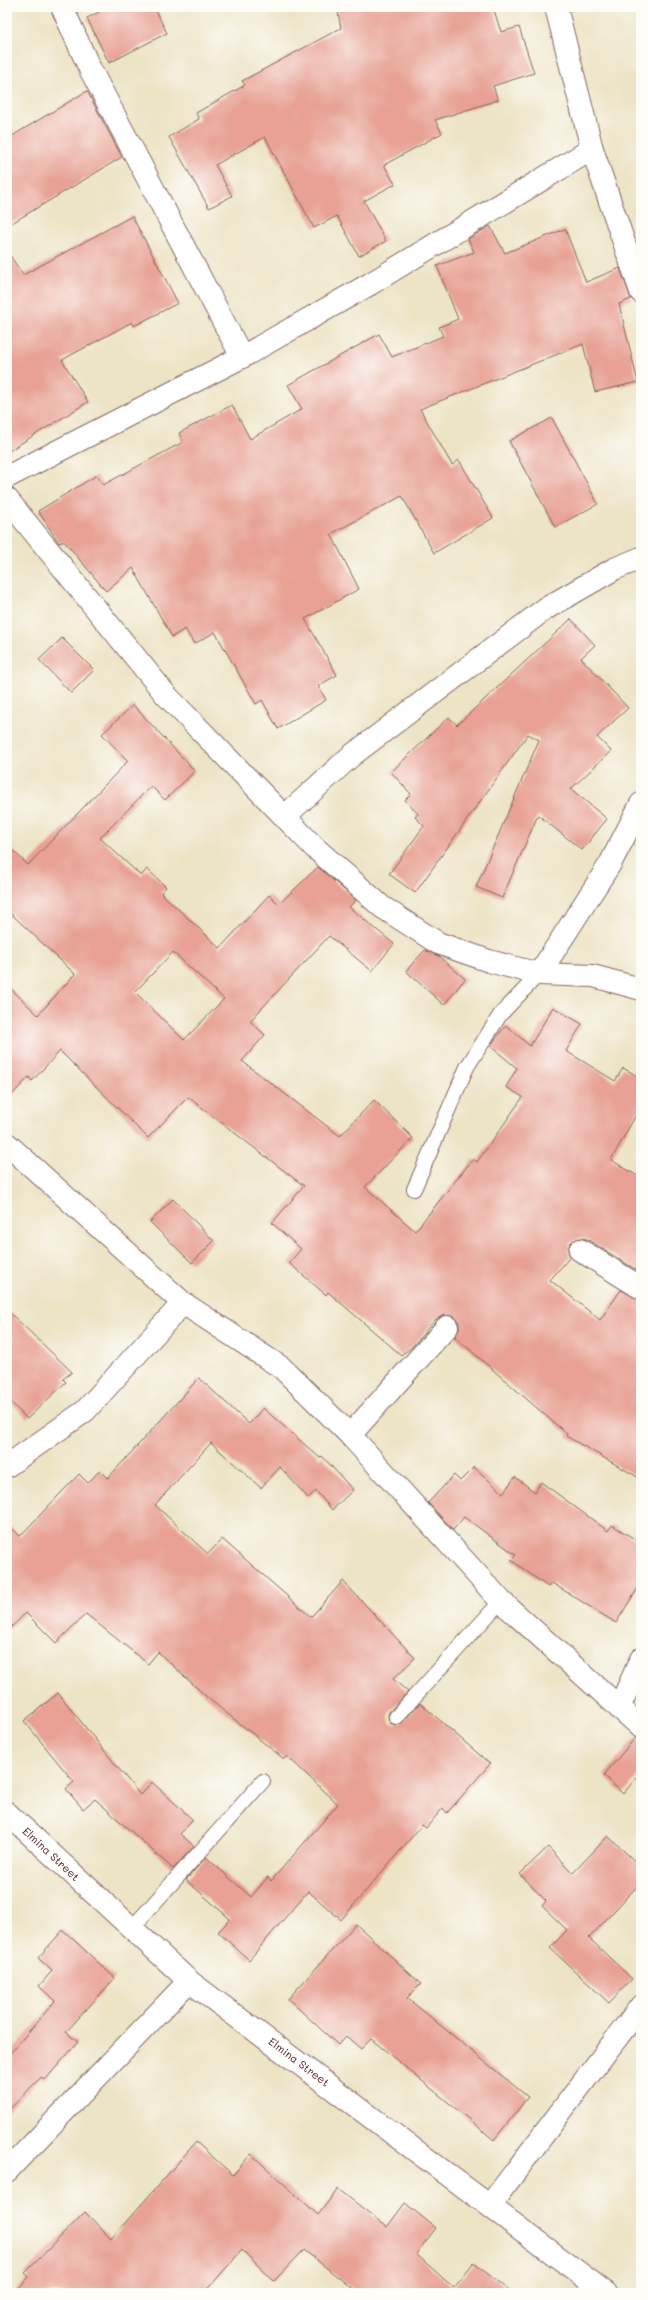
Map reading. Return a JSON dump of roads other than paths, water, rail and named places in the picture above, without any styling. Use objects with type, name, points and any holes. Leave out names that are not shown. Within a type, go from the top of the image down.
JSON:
[{"type":"street","points":[[62,7],[90,69],[242,357]]},
{"type":"street","points":[[556,7],[592,149],[641,292]]},
{"type":"street","points":[[7,477],[242,357],[370,284],[592,149]]},
{"type":"street","points":[[7,499],[166,695],[314,848],[382,907],[432,939],[489,961],[539,974],[593,976],[641,989]]},
{"type":"street","points":[[284,817],[351,756],[546,609],[614,569],[641,558]]},
{"type":"street","points":[[539,974],[610,864],[641,804]]},
{"type":"street","points":[[7,1144],[183,1303],[282,1368],[350,1435],[502,1601],[641,1727]]},
{"type":"street","points":[[580,1250],[641,1288]]},
{"type":"street","points":[[7,1466],[86,1411],[183,1303]]},
{"type":"street","points":[[350,1435],[447,1327]]},
{"type":"street","points":[[619,1708],[641,1659]]},
{"type":"street","name":"Elmina Street","points":[[7,1813],[189,1981],[606,2293]]},
{"type":"street","points":[[7,2171],[189,1981]]},
{"type":"street","points":[[490,2205],[641,2006]]},
{"type":"lane","points":[[414,1189],[467,1067],[500,1015],[539,974]]},
{"type":"lane","points":[[396,1717],[502,1601]]},
{"type":"lane","points":[[132,1928],[263,1781]]}]
